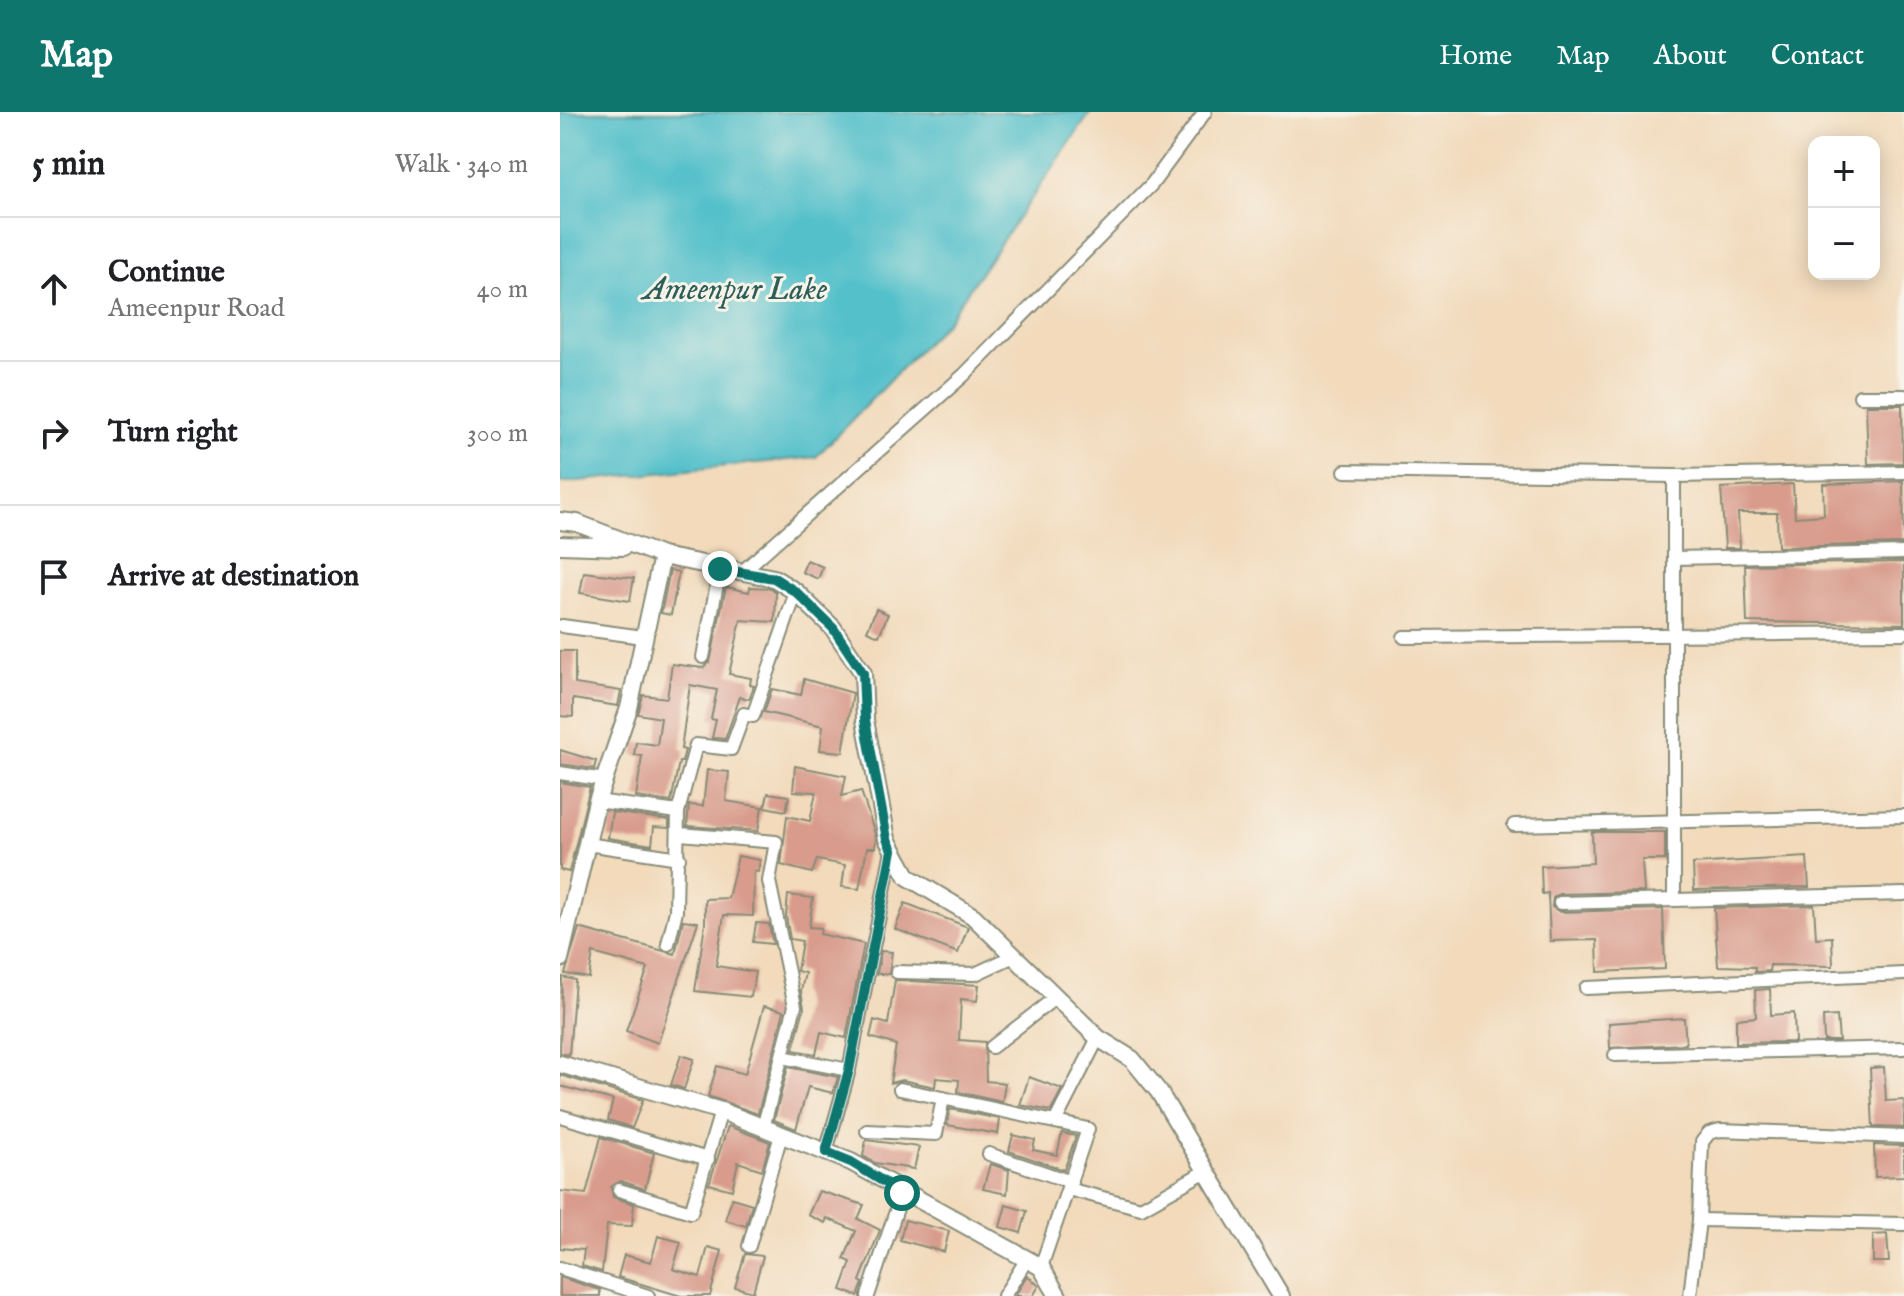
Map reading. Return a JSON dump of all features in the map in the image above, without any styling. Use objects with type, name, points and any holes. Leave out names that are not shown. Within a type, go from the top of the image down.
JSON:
[{"type":"street","points":[[743,571],[964,375],[1152,184],[1205,112]]},
{"type":"street","points":[[1860,396],[1904,396]]},
{"type":"street","points":[[1345,471],[1674,476],[1904,472]]},
{"type":"street","points":[[1674,476],[1674,899]]},
{"type":"street","points":[[560,521],[577,523],[633,548],[662,556],[774,578],[796,592],[833,628],[863,673],[865,720],[887,839],[908,877],[973,916],[1098,1038],[1132,1059],[1159,1092],[1281,1296]]},
{"type":"street","points":[[560,545],[633,548]]},
{"type":"street","points":[[1675,558],[1904,553]]},
{"type":"street","points":[[560,959],[564,925],[597,801],[629,708],[662,556]]},
{"type":"street","points":[[703,657],[720,569]]},
{"type":"street","points":[[668,944],[676,911],[680,834],[678,812],[696,745],[731,749],[744,714],[753,716],[796,592]]},
{"type":"street","points":[[562,626],[643,637]]},
{"type":"street","points":[[1404,637],[1904,633]]},
{"type":"street","points":[[560,773],[605,780]]},
{"type":"street","points":[[597,801],[678,812]]},
{"type":"street","points":[[1514,825],[1904,816]]},
{"type":"street","points":[[680,834],[776,842],[769,881],[795,1006],[763,1128]]},
{"type":"street","points":[[587,844],[679,858]]},
{"type":"street","points":[[826,1152],[849,1070],[892,850]]},
{"type":"street","points":[[1560,903],[1904,894]]},
{"type":"street","points":[[897,972],[975,974],[1014,956]]},
{"type":"street","points":[[1586,988],[1904,974]]},
{"type":"street","points":[[992,1047],[1056,997]]},
{"type":"street","points":[[1056,1120],[1098,1038]]},
{"type":"street","points":[[1615,1055],[1904,1048]]},
{"type":"street","points":[[782,1057],[849,1070]]},
{"type":"street","points":[[560,1064],[721,1111],[851,1162],[902,1193],[1034,1263],[1058,1296]]},
{"type":"street","points":[[900,1089],[1088,1129],[1069,1185],[1034,1263],[1004,1296]]},
{"type":"street","points":[[867,1131],[936,1134],[943,1098]]},
{"type":"street","points":[[619,1190],[691,1212],[721,1111]]},
{"type":"street","points":[[560,1116],[708,1159]]},
{"type":"street","points":[[1690,1296],[1699,1220],[1702,1142],[1709,1133],[1720,1130],[1904,1137]]},
{"type":"street","points":[[749,1246],[781,1135]]},
{"type":"street","points":[[989,1154],[1069,1185],[1141,1208],[1206,1171]]},
{"type":"street","points":[[868,1296],[902,1193]]},
{"type":"street","points":[[1699,1220],[1904,1224]]},
{"type":"street","points":[[560,1268],[648,1296]]},
{"type":"water","name":"Ameenpur Lake","points":[[560,112],[1091,112],[947,321],[816,457],[560,483]]},
{"type":"building","points":[[1866,405],[1902,405],[1903,463],[1868,464]]},
{"type":"building","points":[[1903,481],[1904,544],[1778,547],[1777,513],[1738,513],[1740,548],[1725,548],[1721,488],[1793,484],[1795,517],[1824,515],[1823,484]]},
{"type":"building","points":[[807,560],[823,567],[818,579],[802,572]]},
{"type":"building","points":[[1904,562],[1904,624],[1747,622],[1745,565]]},
{"type":"building","points":[[670,570],[679,572],[671,615],[661,613]]},
{"type":"building","points":[[584,572],[634,578],[630,601],[580,593]]},
{"type":"building","points":[[726,587],[749,592],[750,587],[770,588],[776,592],[775,622],[741,620],[729,674],[751,678],[750,685],[754,686],[749,699],[740,697],[725,739],[712,738],[716,720],[711,719],[717,690],[690,685],[681,749],[685,750],[682,762],[679,762],[671,802],[636,797],[642,756],[634,755],[636,742],[657,745],[661,718],[638,714],[643,695],[667,698],[672,664],[703,668],[710,662]]},
{"type":"building","points":[[876,609],[888,614],[879,636],[867,631]]},
{"type":"building","points":[[560,651],[575,651],[575,684],[621,691],[618,706],[573,699],[573,717],[560,716]]},
{"type":"building","points":[[804,679],[853,693],[843,752],[820,750],[823,726],[764,712],[772,689],[801,695]]},
{"type":"building","points":[[560,750],[596,761],[594,769],[560,764]]},
{"type":"building","points":[[795,766],[846,776],[842,796],[861,791],[876,837],[875,848],[867,848],[859,889],[842,887],[845,865],[817,860],[812,873],[781,865],[787,816],[810,821],[816,792],[793,791]]},
{"type":"building","points":[[707,770],[729,772],[726,801],[762,807],[758,831],[687,826],[689,805],[703,806]]},
{"type":"building","points":[[560,782],[590,787],[569,872],[560,870]]},
{"type":"building","points":[[768,793],[789,796],[786,811],[765,807]]},
{"type":"building","points":[[612,812],[669,820],[669,828],[654,827],[652,845],[608,838]]},
{"type":"building","points":[[1592,832],[1665,832],[1665,860],[1642,860],[1644,892],[1559,894],[1553,898],[1552,907],[1560,912],[1663,909],[1665,969],[1598,972],[1597,940],[1550,941],[1548,893],[1542,894],[1541,866],[1593,863]]},
{"type":"building","points":[[738,856],[760,860],[758,872],[754,871],[753,916],[724,915],[716,966],[755,972],[751,997],[695,991],[705,924],[705,899],[728,898]]},
{"type":"building","points":[[1807,857],[1809,887],[1694,890],[1693,864]]},
{"type":"building","points":[[788,895],[813,898],[809,927],[821,928],[820,934],[864,944],[846,1038],[821,1032],[816,1054],[793,1050],[804,1008],[801,991],[805,973],[797,971],[802,941],[790,939],[786,916]]},
{"type":"building","points":[[905,903],[968,927],[958,953],[895,929]]},
{"type":"building","points":[[1814,905],[1816,938],[1832,937],[1833,966],[1770,965],[1769,971],[1755,972],[1755,967],[1718,966],[1714,908]]},
{"type":"building","points":[[683,920],[698,922],[658,1043],[626,1031],[648,968],[593,953],[589,978],[565,974],[579,928],[675,954]]},
{"type":"building","points":[[756,923],[769,924],[773,944],[753,942]]},
{"type":"building","points":[[881,951],[892,952],[889,974],[877,974]]},
{"type":"building","points":[[562,977],[575,980],[569,1055],[560,1053]]},
{"type":"building","points":[[895,980],[979,985],[977,1001],[961,999],[959,1040],[985,1042],[986,1081],[1005,1083],[1002,1102],[958,1092],[959,1080],[936,1078],[935,1087],[902,1080],[890,1083],[896,1045],[870,1037],[874,1020],[888,1024]]},
{"type":"building","points":[[1770,989],[1771,1015],[1794,1013],[1795,1042],[1736,1043],[1736,1019],[1756,1017],[1755,990]]},
{"type":"building","points":[[764,1006],[784,1011],[758,1114],[708,1096],[717,1066],[745,1074]]},
{"type":"building","points":[[1837,1016],[1839,1041],[1824,1041],[1823,1017]]},
{"type":"building","points":[[1684,1018],[1686,1044],[1610,1048],[1609,1023]]},
{"type":"building","points":[[681,1055],[694,1059],[684,1089],[671,1085]]},
{"type":"building","points":[[788,1067],[838,1077],[833,1093],[808,1087],[796,1129],[774,1120]]},
{"type":"building","points":[[1884,1067],[1886,1101],[1904,1100],[1904,1128],[1873,1127],[1870,1068]]},
{"type":"building","points":[[560,1075],[643,1100],[632,1128],[608,1120],[613,1100],[560,1086]]},
{"type":"building","points":[[1029,1077],[1062,1089],[1051,1111],[1020,1105]]},
{"type":"building","points":[[950,1109],[1000,1119],[998,1134],[947,1125]]},
{"type":"building","points":[[728,1126],[770,1142],[762,1170],[738,1162],[732,1190],[709,1184]]},
{"type":"building","points":[[1062,1133],[1076,1136],[1064,1170],[1009,1151],[1013,1135],[1035,1140],[1033,1150],[1057,1155]]},
{"type":"building","points":[[601,1137],[654,1153],[645,1189],[621,1181],[611,1187],[613,1197],[634,1204],[632,1226],[607,1225],[602,1272],[582,1266],[584,1250],[560,1248],[560,1191],[586,1194]]},
{"type":"building","points":[[866,1140],[919,1147],[914,1169],[875,1163],[863,1156]]},
{"type":"building","points":[[1874,1145],[1904,1146],[1904,1176],[1875,1177]]},
{"type":"building","points":[[990,1164],[1009,1170],[1007,1194],[983,1189]]},
{"type":"building","points":[[819,1191],[864,1205],[858,1219],[880,1230],[860,1281],[863,1283],[858,1296],[841,1290],[851,1262],[844,1259],[856,1231],[827,1218],[825,1223],[808,1215]]},
{"type":"building","points":[[732,1198],[752,1204],[746,1226],[725,1220]]},
{"type":"building","points":[[1006,1205],[1027,1211],[1021,1233],[1000,1227]]},
{"type":"building","points":[[905,1220],[949,1231],[944,1252],[900,1240]]},
{"type":"building","points":[[1887,1234],[1889,1262],[1873,1262],[1873,1235]]},
{"type":"building","points":[[658,1236],[681,1242],[673,1269],[700,1277],[708,1247],[722,1251],[710,1296],[681,1296],[618,1277],[624,1255],[651,1262]]},
{"type":"building","points":[[745,1254],[763,1256],[753,1292],[735,1287]]},
{"type":"building","points":[[1027,1275],[1039,1286],[1033,1296],[1015,1296]]},
{"type":"building","points":[[560,1277],[600,1290],[600,1296],[560,1296]]},
{"type":"route","points":[[720,569],[774,578],[796,592],[833,628],[863,673],[865,720],[887,839],[892,850],[849,1070],[826,1152],[851,1162],[902,1193]]}]
